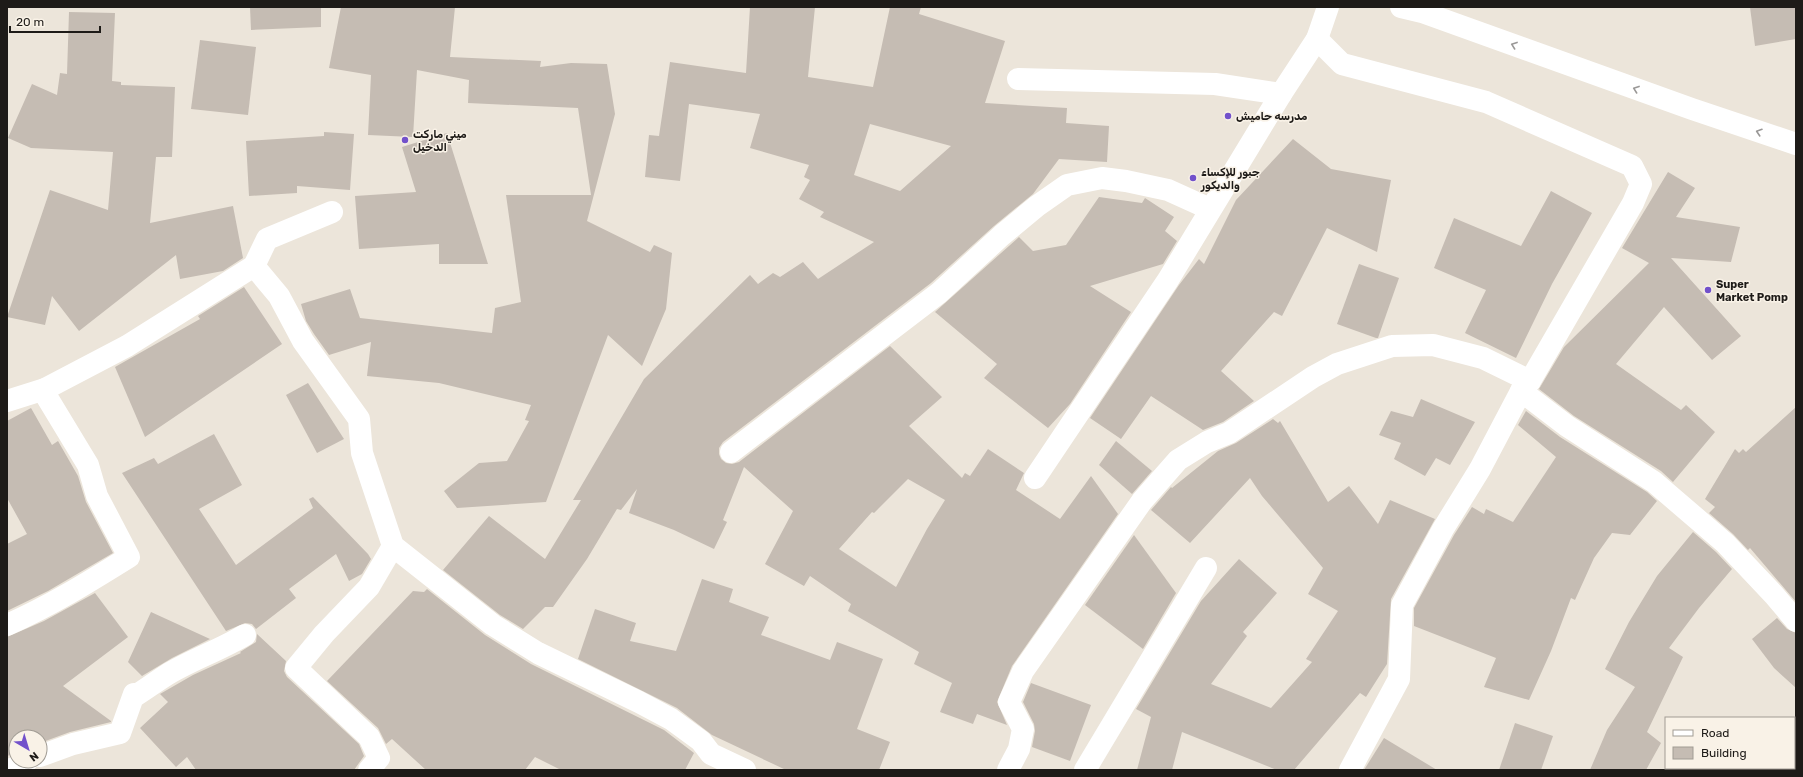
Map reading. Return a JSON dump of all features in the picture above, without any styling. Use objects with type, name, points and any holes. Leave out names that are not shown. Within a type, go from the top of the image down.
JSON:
[{"type":"street","points":[[1035,478],[1168,280],[1210,209],[1317,39],[1328,7]]},
{"type":"street","points":[[1401,7],[1422,12],[1692,109],[1796,144]]},
{"type":"street","points":[[1317,39],[1342,64],[1486,102],[1632,166],[1641,184],[1633,204],[1526,386],[1480,469],[1443,529],[1402,605],[1399,679],[1350,770]]},
{"type":"street","points":[[1018,79],[1215,84],[1282,94]]},
{"type":"street","points":[[731,452],[940,294],[1002,235],[1037,206],[1067,185],[1102,178],[1126,182],[1168,190],[1210,209]]},
{"type":"street","points":[[7,401],[45,389],[127,346],[254,266],[267,238],[332,212]]},
{"type":"street","points":[[254,266],[279,296],[303,341],[359,419],[362,453],[393,546],[493,625],[538,653],[671,719],[701,740],[711,754],[745,770]]},
{"type":"street","points":[[1008,770],[1019,748],[1023,729],[1009,702],[1023,671],[1142,501],[1178,460],[1207,442],[1229,433],[1313,377],[1337,364],[1392,346],[1433,345],[1483,358],[1526,386],[1567,426],[1654,482],[1724,544],[1774,595],[1796,621]]},
{"type":"street","points":[[7,625],[27,616],[84,585],[129,558],[97,496],[88,465],[44,394],[45,389]]},
{"type":"street","points":[[369,770],[379,758],[369,737],[296,668],[324,634],[369,587],[393,546]]},
{"type":"street","points":[[1085,770],[1206,568]]},
{"type":"street","points":[[48,753],[73,744],[120,733],[134,694],[135,696],[169,674],[245,635]]},
{"type":"building","points":[[250,7],[321,7],[321,27],[251,30]]},
{"type":"building","points":[[341,7],[455,7],[450,57],[541,61],[540,67],[571,63],[607,64],[615,114],[587,221],[650,252],[654,245],[672,253],[666,309],[642,366],[608,335],[546,502],[457,508],[444,491],[479,463],[507,461],[529,421],[525,420],[531,405],[439,383],[367,376],[371,342],[329,355],[306,321],[301,304],[350,289],[360,318],[492,333],[495,308],[521,302],[506,195],[591,195],[578,108],[468,103],[469,80],[417,70],[413,137],[368,135],[371,75],[329,68]]},
{"type":"building","points":[[750,7],[815,7],[808,77],[873,87],[890,7],[921,7],[919,14],[1005,41],[985,103],[1067,108],[1066,123],[1109,126],[1107,162],[1059,159],[1033,194],[994,226],[931,283],[723,442],[719,448],[721,459],[726,463],[732,464],[739,462],[890,346],[942,397],[909,426],[962,478],[965,473],[970,476],[988,449],[1024,473],[1016,490],[1060,519],[1091,476],[1118,514],[1012,666],[997,702],[1007,725],[977,714],[973,724],[940,712],[952,683],[914,664],[919,652],[848,611],[851,604],[810,576],[804,586],[765,564],[793,511],[744,467],[723,520],[727,522],[714,549],[674,530],[629,513],[637,489],[621,510],[617,509],[587,559],[553,607],[545,607],[523,629],[500,615],[443,570],[489,516],[545,559],[581,500],[573,500],[644,379],[750,275],[758,284],[773,273],[780,277],[803,262],[818,279],[874,242],[820,217],[824,212],[799,199],[810,180],[804,177],[809,165],[750,148],[760,114],[689,104],[680,181],[645,177],[649,135],[659,136],[670,62],[746,73]],"holes":[[[870,124],[951,146],[900,191],[854,175]],[[908,479],[945,500],[927,529],[896,587],[839,549],[872,512],[874,513]]]},
{"type":"building","points":[[1750,7],[1796,7],[1796,39],[1755,46]]},
{"type":"building","points":[[69,12],[115,13],[112,81],[121,82],[121,85],[175,87],[172,157],[156,157],[150,223],[233,206],[243,258],[223,271],[180,279],[176,255],[79,331],[52,296],[45,325],[7,317],[50,190],[108,210],[113,152],[31,148],[8,138],[32,84],[57,95],[60,73],[67,74]]},
{"type":"building","points":[[200,40],[256,47],[248,115],[191,109]]},
{"type":"building","points":[[324,132],[354,134],[350,190],[297,186],[297,193],[249,196],[246,141],[324,136]]},
{"type":"building","points":[[447,133],[488,264],[439,264],[439,244],[359,249],[355,196],[416,192],[402,147]]},
{"type":"building","points":[[1293,139],[1331,169],[1391,180],[1377,252],[1327,228],[1282,316],[1274,312],[1221,371],[1254,401],[1223,422],[1203,430],[1151,396],[1121,439],[1090,418],[1179,285],[1199,259],[1204,264],[1236,200]]},
{"type":"building","points":[[1668,172],[1695,188],[1676,217],[1740,227],[1731,262],[1671,258],[1741,336],[1712,360],[1664,307],[1616,364],[1681,410],[1686,405],[1715,432],[1673,482],[1661,471],[1574,416],[1539,389],[1564,347],[1649,263],[1622,248]]},
{"type":"building","points":[[1551,191],[1592,213],[1552,284],[1516,358],[1465,333],[1486,290],[1434,268],[1454,218],[1521,246]]},
{"type":"building","points":[[1099,197],[1142,203],[1145,198],[1174,217],[1165,231],[1177,241],[1163,264],[1090,286],[1131,312],[1070,404],[1048,428],[984,378],[997,364],[935,312],[1019,237],[1033,251],[1066,245]]},
{"type":"building","points":[[1359,264],[1399,278],[1378,338],[1337,324]]},
{"type":"building","points":[[244,287],[282,344],[145,437],[115,367],[200,319],[198,316]]},
{"type":"building","points":[[308,383],[344,439],[317,453],[286,395]]},
{"type":"building","points":[[1421,399],[1475,422],[1450,465],[1436,458],[1425,476],[1394,459],[1401,443],[1379,435],[1391,411],[1413,417]]},
{"type":"building","points":[[1796,407],[1796,602],[1750,548],[1748,550],[1733,534],[1709,513],[1715,507],[1705,499],[1735,449],[1739,453],[1743,449],[1746,452]]},
{"type":"building","points":[[31,408],[52,445],[58,441],[78,476],[86,502],[113,553],[48,591],[7,611],[7,544],[27,534],[7,498],[7,421]]},
{"type":"building","points":[[1526,411],[1560,437],[1647,492],[1657,501],[1630,535],[1612,533],[1594,558],[1575,600],[1571,598],[1551,651],[1529,700],[1484,687],[1496,658],[1414,626],[1414,608],[1454,535],[1472,507],[1484,514],[1486,509],[1513,522],[1556,457],[1518,425]]},
{"type":"building","points":[[1273,419],[1278,423],[1280,421],[1328,502],[1349,486],[1378,524],[1390,500],[1435,519],[1391,599],[1387,664],[1366,697],[1360,693],[1294,770],[1277,770],[1182,732],[1172,770],[1137,770],[1151,717],[1136,709],[1201,601],[1239,559],[1277,593],[1243,632],[1247,636],[1211,684],[1271,708],[1312,662],[1306,659],[1338,611],[1308,594],[1323,568],[1262,496],[1250,478],[1190,543],[1151,510],[1171,487],[1172,488],[1218,451],[1236,443]]},
{"type":"building","points":[[214,434],[242,485],[199,509],[236,565],[313,508],[309,499],[313,497],[368,554],[371,559],[362,574],[349,581],[336,554],[289,589],[296,598],[256,629],[252,624],[245,623],[226,631],[122,473],[154,458],[158,464]]},
{"type":"building","points":[[1116,441],[1152,471],[1132,494],[1099,465]]},
{"type":"building","points":[[1693,532],[1716,552],[1732,569],[1699,608],[1669,648],[1683,657],[1647,732],[1661,743],[1646,770],[1590,770],[1607,730],[1635,687],[1605,669],[1629,622],[1657,576]]},
{"type":"building","points":[[1134,535],[1176,593],[1143,649],[1085,605]]},
{"type":"building","points":[[702,579],[733,589],[729,602],[769,617],[761,635],[830,660],[837,642],[883,659],[857,729],[890,742],[879,770],[786,770],[712,735],[677,708],[578,659],[595,609],[636,623],[630,641],[676,651]]},
{"type":"building","points":[[427,589],[485,635],[531,664],[664,730],[694,753],[685,770],[561,770],[535,757],[525,770],[426,770],[392,739],[386,744],[378,728],[327,681],[413,591],[424,592]]},
{"type":"building","points":[[95,593],[128,637],[63,686],[111,722],[70,732],[48,740],[48,729],[8,729],[7,756],[7,637],[44,621]]},
{"type":"building","points":[[151,612],[210,639],[172,658],[142,676],[128,662]]},
{"type":"building","points":[[1777,618],[1787,629],[1796,633],[1796,688],[1774,668],[1752,639]]},
{"type":"building","points":[[257,634],[286,661],[284,671],[287,677],[359,744],[364,756],[354,770],[196,770],[187,757],[176,767],[140,728],[168,702],[160,694],[193,675],[241,653],[240,652],[256,642]]},
{"type":"building","points":[[1031,683],[1091,705],[1070,761],[1032,747],[1035,731],[1034,724],[1023,702]]},
{"type":"building","points":[[1515,723],[1553,736],[1541,770],[1499,770]]},
{"type":"building","points":[[1384,738],[1437,770],[1364,770]]},
{"type":"place","name":"مدرسه حاميش","points":[[1228,116]]},
{"type":"place","name":"ميني ماركت الدخيل","points":[[405,140]]},
{"type":"place","name":"جبور للإكساء والديكور","points":[[1193,178]]},
{"type":"place","name":"Super Market Pomp","points":[[1708,290]]}]
